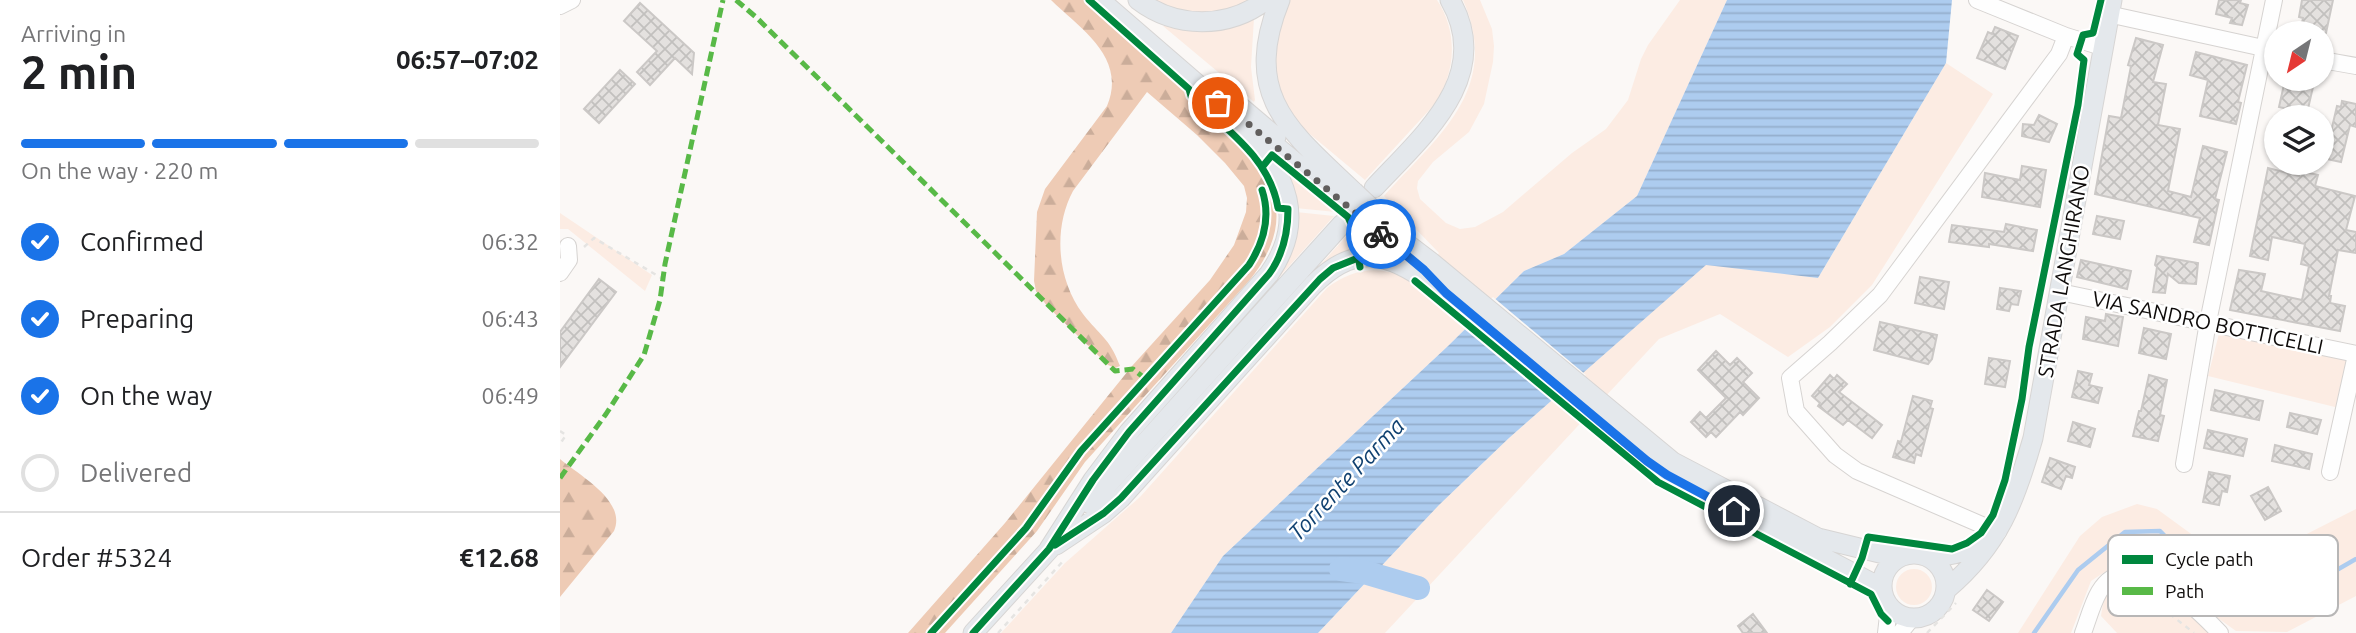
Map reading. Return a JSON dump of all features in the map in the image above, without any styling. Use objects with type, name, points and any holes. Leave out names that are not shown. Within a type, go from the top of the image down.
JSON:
[{"type":"main road","points":[[1049,549],[1093,480],[1129,432],[1269,274],[1283,247],[1288,209],[1278,171],[1259,145],[1218,103],[1100,0]]},
{"type":"main road","points":[[1116,0],[1371,217],[1425,269],[1617,427]]},
{"type":"main road","points":[[1138,0],[1165,16],[1183,21],[1206,22],[1239,15],[1266,0]]},
{"type":"main road","points":[[1280,0],[1270,27],[1267,48],[1266,70],[1273,100],[1296,136],[1349,198]]},
{"type":"main road","points":[[1374,188],[1437,120],[1454,94],[1461,71],[1463,44],[1457,15],[1450,0]]},
{"type":"main road","name":"STRADA LANGHIRANO","points":[[1617,427],[1667,475],[1874,584],[1906,626],[1939,607],[1947,589],[1970,569],[1996,534],[2019,487],[2033,438],[2110,7]]},
{"type":"main road","points":[[1218,103],[1349,198]]},
{"type":"main road","points":[[973,633],[1342,224]]},
{"type":"main road","points":[[1049,549],[1104,513],[1121,498],[1313,285],[1332,268],[1354,259],[1377,257],[1425,269],[1446,293],[1617,427],[1683,468],[1808,534],[1840,545],[1888,555],[1943,557],[1957,554],[1996,534]]},
{"type":"main road","points":[[1886,600],[1882,581],[1886,568],[1895,559],[1916,554],[1937,562],[1945,574],[1947,589]]},
{"type":"street","points":[[560,6],[572,0]]},
{"type":"street","points":[[1977,0],[2066,36],[2102,47]]},
{"type":"street","points":[[2272,21],[2274,0]]},
{"type":"street","points":[[2110,7],[2264,48]]},
{"type":"street","points":[[1996,534],[1857,471],[1835,455],[1796,411],[1790,379],[1880,295],[2059,54],[2066,36]]},
{"type":"street","points":[[2334,62],[2356,66]]},
{"type":"street","points":[[2184,464],[2208,322],[2264,76]]},
{"type":"street","name":"VIA SANDRO BOTTICELLI","points":[[2060,292],[2356,354]]},
{"type":"street","points":[[2330,472],[2356,354]]},
{"type":"street","points":[[2082,633],[2100,591],[2108,584]]},
{"type":"street","points":[[1886,600],[1886,633]]},
{"type":"street","points":[[2203,616],[2220,633]]},
{"type":"path","points":[[566,260],[593,237],[663,279]]},
{"type":"path","points":[[560,430],[566,435],[560,444]]},
{"type":"path","points":[[2172,616],[2194,633]]},
{"type":"shaded area","points":[[1149,0],[1252,0],[1234,10],[1191,16]]},
{"type":"shaded area","points":[[1287,0],[1437,0],[1444,13],[1449,26],[1452,54],[1446,82],[1440,95],[1365,180],[1305,130],[1286,106],[1279,86],[1273,50]]},
{"type":"shaded area","points":[[1463,0],[1480,0],[1492,29],[1493,62],[1484,104],[1469,132],[1433,162],[1418,181],[1417,188],[1420,199],[1446,223],[1460,229],[1475,227],[1503,212],[1572,153],[1606,129],[1628,100],[1648,45],[1680,0],[1727,0],[1637,196],[1564,254],[1524,271],[1448,346],[1223,556],[1171,633],[1001,633],[1065,563],[1140,497],[1327,288],[1348,276],[1370,270],[1391,273],[1413,283],[1439,253],[1384,196],[1443,131],[1458,109],[1469,85],[1475,60],[1473,32]]},
{"type":"shaded area","points":[[1254,18],[1251,67],[1254,102],[1163,26]]},
{"type":"shaded area","points":[[1946,63],[1993,94],[1872,285],[1830,327],[1788,357],[1720,314],[1659,339],[1385,633],[1318,633],[1439,505],[1509,438],[1706,264],[1818,278]]},
{"type":"shaded area","points":[[1285,170],[1336,212],[1295,208]]},
{"type":"shaded area","points":[[1296,212],[1334,216],[1257,302]]},
{"type":"shaded area","points":[[560,213],[652,275],[645,291],[568,229],[560,229]]},
{"type":"shaded area","points":[[1351,231],[1355,251],[1303,284]]},
{"type":"shaded area","points":[[2220,330],[2350,359],[2339,408],[2208,376]]},
{"type":"shaded area","points":[[2137,504],[2157,509],[2193,535],[2108,535],[2108,570],[2091,581],[2071,633],[2018,633],[2080,536],[2102,517]]},
{"type":"shaded area","points":[[2356,509],[2356,596],[2338,605],[2338,535],[2305,535]]},
{"type":"shaded area","points":[[1914,569],[1927,574],[1932,587],[1927,600],[1914,605],[1901,600],[1896,587],[1901,574]]},
{"type":"shaded area","points":[[2108,592],[2108,616],[2191,616],[2209,633],[2117,633],[2101,616],[2104,596]]},
{"type":"shaded area","points":[[2215,616],[2318,616],[2287,632],[2236,631]]},
{"type":"green space","points":[[1051,0],[1087,0],[1186,88],[1187,95],[1251,156],[1266,178],[1275,200],[1276,224],[1268,251],[1249,281],[1085,462],[1037,531],[945,633],[908,633],[1005,523],[1132,366],[1210,280],[1234,245],[1246,212],[1244,186],[1197,135],[1147,92],[1073,191],[1062,221],[1061,254],[1068,286],[1083,314],[1108,343],[1120,366],[1115,368],[1108,365],[1047,306],[1036,291],[1034,281],[1037,212],[1045,189],[1107,106],[1112,89],[1111,73],[1098,46]]},
{"type":"green space","points":[[560,459],[599,490],[614,509],[616,520],[614,531],[560,597]]},
{"type":"water","name":"Torrente Parma","points":[[1727,0],[1952,0],[1946,63],[1818,278],[1706,265],[1509,438],[1439,505],[1318,633],[1171,633],[1223,556],[1448,346],[1524,271],[1564,254],[1637,196]]},
{"type":"pier","points":[[1493,297],[1586,375],[1555,402],[1464,325]]},
{"type":"building","points":[[2219,0],[2241,0],[2240,3],[2248,5],[2242,25],[2230,23],[2232,18],[2216,14]]},
{"type":"building","points":[[2302,0],[2333,0],[2329,21],[2302,21],[2303,18],[2299,17]]},
{"type":"building","points":[[640,3],[694,53],[692,74],[675,58],[650,85],[637,72],[657,51],[624,21]]},
{"type":"building","points":[[1995,27],[2018,36],[2005,69],[1977,58],[1988,32],[1992,34]]},
{"type":"building","points":[[2136,38],[2163,45],[2153,82],[2166,84],[2158,125],[2180,129],[2168,191],[2191,197],[2203,146],[2227,152],[2215,199],[2219,200],[2209,245],[2194,242],[2200,218],[2095,194],[2109,116],[2121,118],[2131,66],[2128,65]]},
{"type":"building","points":[[2196,52],[2247,65],[2236,124],[2200,116],[2208,80],[2190,75]]},
{"type":"building","points":[[620,70],[635,84],[599,123],[584,109]]},
{"type":"building","points":[[2283,91],[2312,91],[2309,105],[2279,105]]},
{"type":"building","points":[[2342,101],[2356,104],[2356,127],[2350,125],[2341,162],[2334,161],[2334,119],[2337,106],[2341,107]]},
{"type":"building","points":[[2039,115],[2057,124],[2049,142],[2022,136],[2023,124],[2034,125]]},
{"type":"building","points":[[2022,166],[2046,170],[2040,207],[1982,197],[1985,173],[2020,180]]},
{"type":"building","points":[[2267,175],[2318,175],[2315,186],[2355,196],[2346,230],[2356,232],[2356,253],[2338,250],[2329,296],[2330,303],[2345,306],[2340,331],[2230,310],[2239,270],[2265,274],[2261,291],[2302,300],[2309,266],[2301,264],[2305,244],[2272,237],[2268,260],[2250,256]]},
{"type":"building","points":[[2097,216],[2124,221],[2120,239],[2093,234]]},
{"type":"building","points":[[2006,224],[2037,230],[2033,251],[1989,244],[1989,247],[1949,242],[1952,225],[2004,232]]},
{"type":"building","points":[[2157,256],[2198,263],[2196,284],[2179,283],[2168,274],[2165,293],[2153,292]]},
{"type":"building","points":[[2081,260],[2131,271],[2127,289],[2077,277]]},
{"type":"building","points":[[1920,277],[1949,282],[1944,309],[1915,303]]},
{"type":"building","points":[[599,279],[616,292],[560,367],[560,332]]},
{"type":"building","points":[[2000,288],[2021,291],[2018,305],[2011,304],[2009,311],[1997,309]]},
{"type":"building","points":[[2106,314],[2123,317],[2118,346],[2083,339],[2086,317],[2105,321]]},
{"type":"building","points":[[1880,322],[1937,335],[1932,359],[1928,364],[1874,350]]},
{"type":"building","points":[[2144,328],[2171,334],[2166,359],[2139,353]]},
{"type":"building","points":[[1716,351],[1730,365],[1737,358],[1752,373],[1743,382],[1759,398],[1743,415],[1740,412],[1716,437],[1711,432],[1706,437],[1691,422],[1700,412],[1706,418],[1726,398],[1698,370]]},
{"type":"building","points":[[1989,358],[2010,361],[2005,387],[1985,384]]},
{"type":"building","points":[[2078,371],[2092,374],[2089,385],[2102,388],[2098,403],[2072,397]]},
{"type":"building","points":[[1830,375],[1834,379],[1837,375],[1847,384],[1839,392],[1882,425],[1872,438],[1848,420],[1843,425],[1818,406],[1820,403],[1812,396]]},
{"type":"building","points":[[2149,375],[2167,380],[2160,415],[2164,416],[2158,441],[2133,436]]},
{"type":"building","points":[[2215,390],[2263,401],[2259,420],[2211,410]]},
{"type":"building","points":[[1913,396],[1932,401],[1930,408],[1933,409],[1921,456],[1916,454],[1914,463],[1893,457],[1898,441],[1901,442]]},
{"type":"building","points":[[2290,413],[2321,420],[2317,434],[2287,427]]},
{"type":"building","points":[[2073,422],[2095,429],[2090,447],[2068,441]]},
{"type":"building","points":[[2208,430],[2247,439],[2243,456],[2204,448]]},
{"type":"building","points":[[2275,445],[2312,454],[2309,469],[2272,461]]},
{"type":"building","points":[[2050,458],[2075,467],[2072,478],[2066,476],[2061,489],[2042,482]]},
{"type":"building","points":[[2209,472],[2230,476],[2227,492],[2222,491],[2219,505],[2203,502]]},
{"type":"building","points":[[2268,487],[2281,511],[2265,520],[2251,496]]},
{"type":"building","points":[[1987,590],[2003,602],[1989,621],[1973,610]]},
{"type":"building","points":[[1753,614],[1767,633],[1743,633],[1738,626]]},
{"type":"waterway","points":[[2121,535],[2125,532],[2160,531],[2164,535]]},
{"type":"waterway","points":[[2034,633],[2078,570],[2108,546]]},
{"type":"waterway","points":[[2338,569],[2356,559]]},
{"type":"waterway","points":[[1341,569],[1364,572],[1418,588]]},
{"type":"marked path","points":[[560,478],[644,355],[660,300],[665,264],[723,0]]},
{"type":"marked path","points":[[736,0],[1115,371],[1133,369],[1147,380]]},
{"type":"cycle path","points":[[973,633],[1049,549],[1093,480],[1129,432],[1269,274],[1278,259],[1286,235],[1288,209],[1278,208],[1266,174],[1256,159],[1191,96],[1189,89],[1089,0]]},
{"type":"cycle path","points":[[1850,584],[1868,537],[1952,549],[1981,533],[1993,515],[2005,480],[2022,399],[2029,347],[2078,105],[2084,60],[2077,54],[2083,35],[2093,33],[2101,0]]},
{"type":"cycle path","points":[[1263,166],[1272,155],[1348,217],[1354,230],[1360,267]]},
{"type":"cycle path","points":[[931,633],[1026,528],[1081,451],[1249,265],[1265,229],[1266,210],[1262,190]]},
{"type":"cycle path","points":[[1055,545],[1104,513],[1121,498],[1320,279],[1333,268],[1358,258]]},
{"type":"cycle path","points":[[1415,281],[1658,482],[1871,594],[1881,614],[1888,621]]},
{"type":"way so far","points":[[1218,103],[1245,121],[1381,234]]},
{"type":"route","points":[[1381,234],[1424,270],[1446,293],[1647,461],[1667,475],[1734,511]]}]
